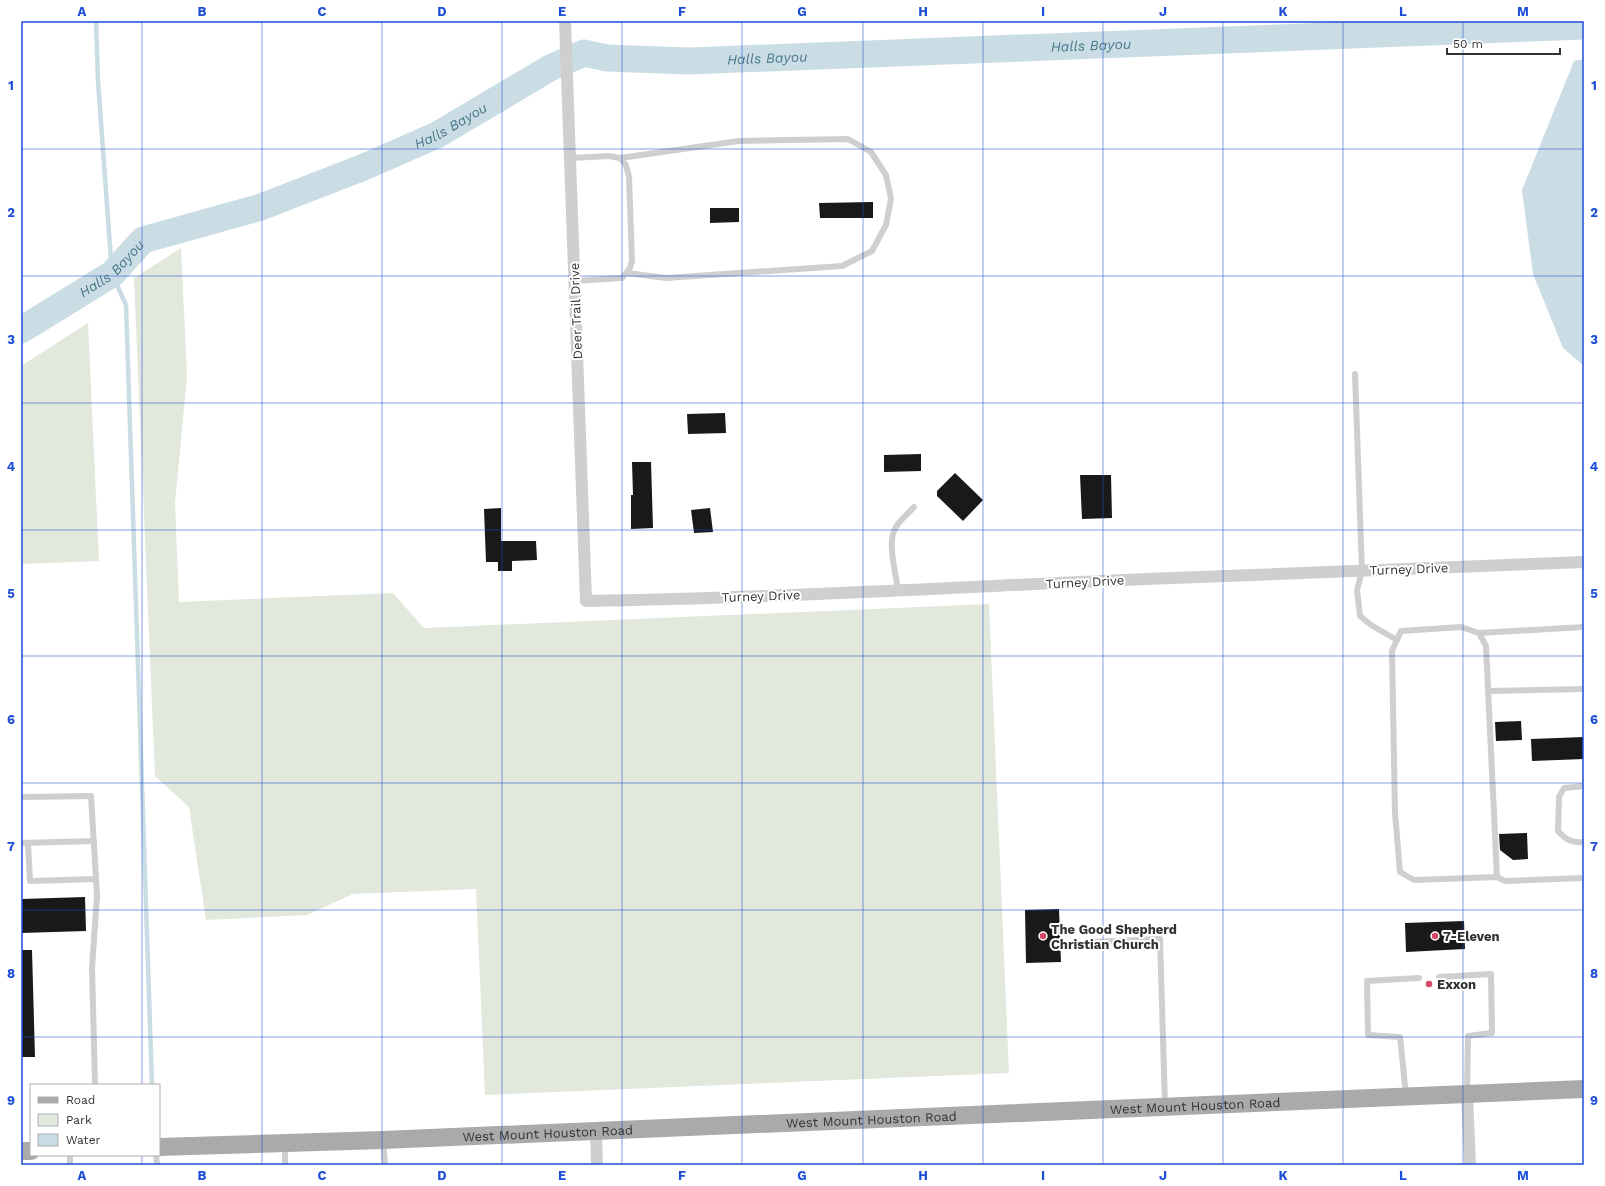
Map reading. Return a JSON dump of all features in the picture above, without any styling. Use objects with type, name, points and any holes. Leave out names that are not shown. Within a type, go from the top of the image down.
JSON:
[{"type":"main road","name":"West Mount Houston Road","points":[[160,1147],[383,1140],[1584,1089]]},
{"type":"street","name":"Deer Trail Drive","points":[[565,21],[586,601]]},
{"type":"street","name":"Turney Drive","points":[[586,601],[662,600],[1584,562]]},
{"type":"street","points":[[1467,1094],[1470,1165]]},
{"type":"street","points":[[596,1131],[597,1165]]},
{"type":"lane","points":[[571,158],[609,156],[620,158],[739,141],[848,139],[871,152],[886,175],[891,199],[886,225],[872,251],[842,266],[666,278],[627,273]]},
{"type":"lane","points":[[575,281],[622,278],[627,273],[632,260],[629,177],[626,165],[620,158]]},
{"type":"lane","points":[[1355,374],[1362,571],[1357,590],[1360,616],[1371,625],[1397,640]]},
{"type":"lane","points":[[898,590],[892,544],[894,531],[914,508]]},
{"type":"lane","points":[[1584,627],[1479,633],[1461,627],[1401,631],[1392,651],[1396,813],[1400,872],[1414,880],[1497,877],[1504,881],[1584,878]]},
{"type":"lane","points":[[1479,633],[1486,646],[1497,877]]},
{"type":"lane","points":[[1488,691],[1584,689]]},
{"type":"lane","points":[[1584,786],[1564,788],[1559,797],[1558,832],[1566,839],[1576,842],[1584,842]]},
{"type":"lane","points":[[21,797],[91,796],[97,896],[92,968],[95,1084]]},
{"type":"lane","points":[[21,843],[94,841]]},
{"type":"lane","points":[[28,843],[30,881],[96,879]]},
{"type":"lane","points":[[1090,942],[1160,939],[1165,1107]]},
{"type":"lane","points":[[1439,977],[1491,974],[1492,1033],[1468,1036],[1467,1094]]},
{"type":"lane","points":[[1406,1096],[1400,1036],[1368,1035],[1367,980],[1418,978]]},
{"type":"lane","points":[[383,1140],[385,1165]]},
{"type":"lane","points":[[284,1143],[285,1165]]},
{"type":"green space","points":[[181,248],[187,376],[175,503],[179,602],[393,593],[424,628],[989,604],[1009,1073],[485,1095],[476,889],[353,894],[307,915],[206,920],[189,807],[155,776],[134,278]]},
{"type":"green space","points":[[88,323],[99,561],[21,564],[21,366]]},
{"type":"water","points":[[1584,59],[1584,366],[1563,348],[1533,274],[1522,190],[1574,61]]},
{"type":"building","points":[[873,202],[873,218],[820,218],[819,203]]},
{"type":"building","points":[[710,208],[739,208],[739,222],[710,223]]},
{"type":"building","points":[[725,413],[726,433],[688,434],[687,414]]},
{"type":"building","points":[[921,454],[921,471],[884,472],[884,455]]},
{"type":"building","points":[[632,462],[651,462],[653,528],[631,529],[631,495],[633,495]]},
{"type":"building","points":[[955,473],[983,500],[963,521],[937,496],[937,491]]},
{"type":"building","points":[[1080,475],[1111,475],[1112,518],[1082,519]]},
{"type":"building","points":[[501,508],[501,541],[536,541],[537,560],[512,561],[512,571],[498,571],[498,562],[486,562],[484,509]]},
{"type":"building","points":[[710,508],[713,532],[694,533],[691,510]]},
{"type":"building","points":[[1521,721],[1522,740],[1496,741],[1495,722]]},
{"type":"building","points":[[1584,737],[1584,759],[1532,761],[1531,739]]},
{"type":"building","points":[[1527,833],[1528,859],[1513,860],[1500,850],[1499,834]]},
{"type":"building","points":[[85,897],[86,931],[21,933],[21,899]]},
{"type":"building","name":"The Good Shepherd Christian Church","points":[[1059,909],[1061,962],[1026,963],[1025,910]]},
{"type":"building","name":"7-Eleven","points":[[1464,921],[1465,949],[1406,952],[1405,923]]},
{"type":"building","points":[[21,950],[32,950],[35,1057],[21,1057]]},
{"type":"waterway","points":[[96,21],[98,81],[112,274],[126,305],[152,1084]]},
{"type":"waterway","name":"Halls Bayou","points":[[21,330],[112,274],[143,240],[261,207],[364,167],[437,135],[550,68],[584,53],[607,58],[689,61],[1584,26]]},
{"type":"place","name":"The Good Shepherd Christian Church","points":[[1043,936]]},
{"type":"place","name":"7-Eleven","points":[[1435,936]]},
{"type":"place","name":"Exxon","points":[[1429,984]]}]
